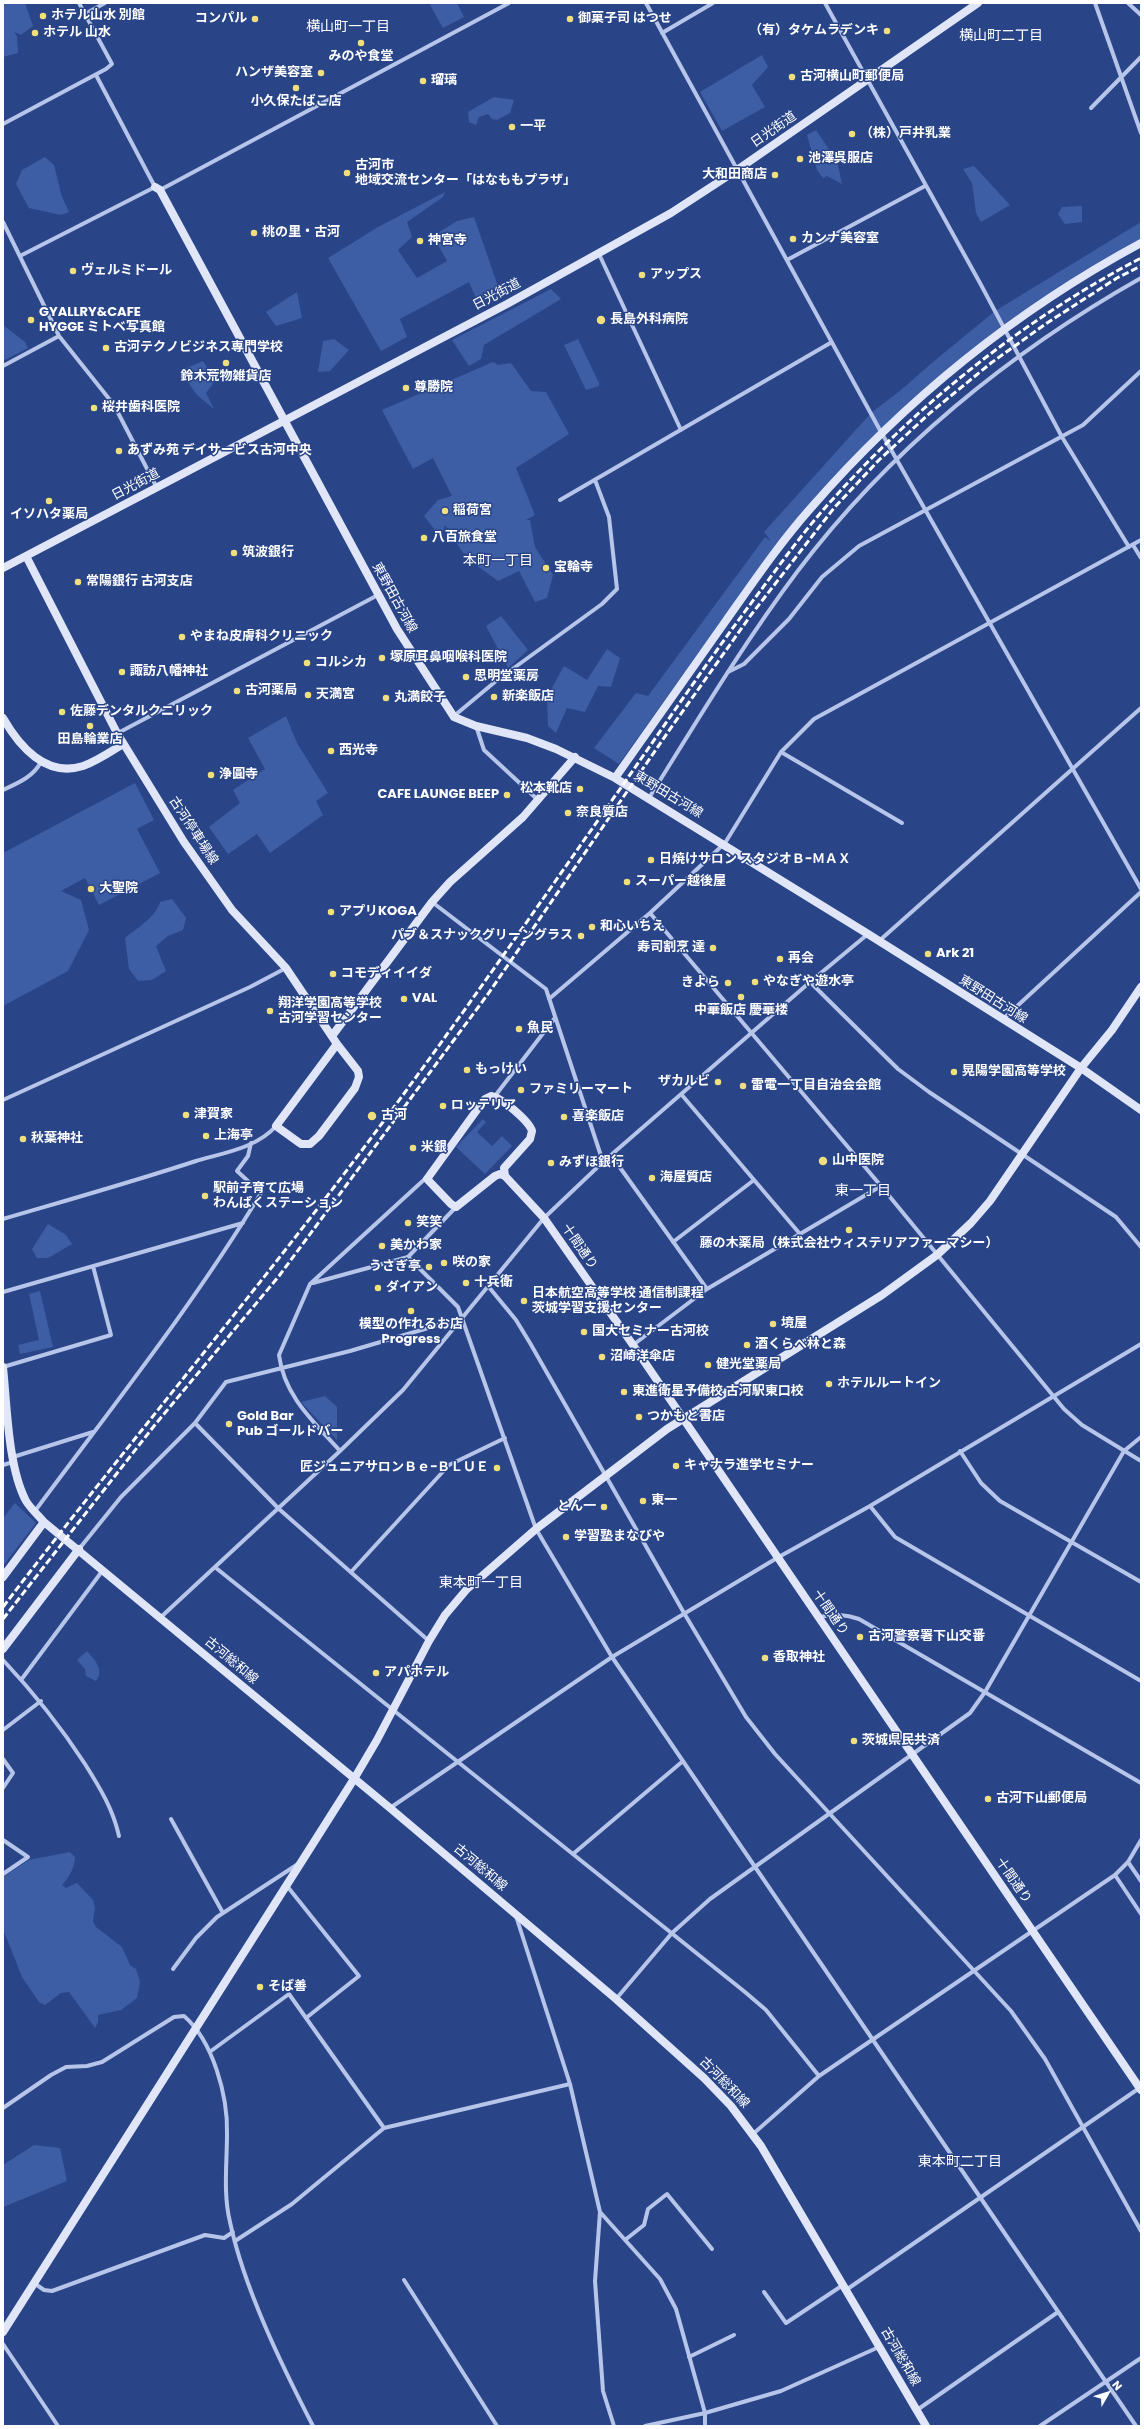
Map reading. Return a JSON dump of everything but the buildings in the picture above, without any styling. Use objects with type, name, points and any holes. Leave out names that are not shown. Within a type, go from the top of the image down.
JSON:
[{"type":"street","points":[[3,124],[112,64],[79,3]]},
{"type":"street","points":[[85,14],[105,3]]},
{"type":"street","points":[[20,256],[158,188],[508,3]]},
{"type":"street","points":[[646,3],[896,459],[990,621],[1141,890],[1002,1020]]},
{"type":"street","points":[[662,33],[713,3]]},
{"type":"street","points":[[825,3],[1004,328],[1062,437],[1131,546],[1141,558]]},
{"type":"street","name":"日光街道","points":[[3,568],[284,422],[599,254],[670,213],[737,170],[978,3]]},
{"type":"street","points":[[1095,3],[1141,133]]},
{"type":"street","points":[[1128,3],[1141,15]]},
{"type":"street","points":[[1091,108],[1141,57]]},
{"type":"street","points":[[96,74],[158,188]]},
{"type":"street","points":[[787,260],[925,186]]},
{"type":"street","name":"東野田古河線","points":[[158,188],[378,595],[401,635],[454,716],[476,726],[527,738],[575,757],[615,778],[725,843],[1002,1020],[1081,1068],[1141,1110]]},
{"type":"street","points":[[3,222],[59,336],[114,405],[157,488]]},
{"type":"street","points":[[615,778],[751,586],[808,510],[881,432],[944,377],[1004,328],[1082,276],[1141,243]]},
{"type":"street","points":[[599,254],[681,430]]},
{"type":"street","points":[[649,798],[728,673],[798,571],[849,509],[896,459],[962,401],[1019,357],[1101,300],[1141,278]]},
{"type":"street","points":[[3,366],[59,336]]},
{"type":"street","points":[[560,500],[832,342]]},
{"type":"street","points":[[728,673],[744,664],[789,619],[822,577],[859,546],[1062,437],[1093,418],[1131,378],[1141,371]]},
{"type":"street","points":[[454,716],[496,681],[602,604],[617,589],[609,517],[595,480]]},
{"type":"street","points":[[549,999],[650,912],[725,843],[781,752],[814,719],[990,621],[1141,540]]},
{"type":"street","name":"古河停車場線","points":[[26,556],[117,734],[184,842],[221,895],[246,927],[286,968],[337,1044],[358,1071],[359,1078],[355,1088],[315,1140],[310,1144],[297,1142],[276,1126]]},
{"type":"street","points":[[117,734],[378,595]]},
{"type":"street","points":[[878,940],[1141,708]]},
{"type":"street","points":[[3,718],[18,741],[41,762],[49,766],[72,769],[96,761],[124,744]]},
{"type":"street","points":[[476,726],[484,750],[538,800]]},
{"type":"street","points":[[781,752],[902,823]]},
{"type":"street","points":[[332,1036],[432,902],[538,800],[575,757]]},
{"type":"street","points":[[3,790],[29,776],[37,770],[41,762]]},
{"type":"street","points":[[432,902],[546,989],[554,1019],[603,1162]]},
{"type":"street","points":[[650,912],[881,1186],[1053,1396],[1077,1422],[1141,1461]]},
{"type":"street","points":[[161,1617],[279,1509],[403,1390],[544,1218],[603,1162],[810,982],[868,934]]},
{"type":"street","points":[[3,1100],[250,987],[286,968]]},
{"type":"street","points":[[810,982],[898,1069],[1116,1217],[1141,1247]]},
{"type":"street","points":[[3,2332],[196,2026],[287,1886],[354,1778],[429,1641],[445,1615],[467,1589],[536,1529],[683,1418],[887,1292],[937,1255],[971,1223],[1023,1155],[1081,1068],[1112,1030],[1141,987]]},
{"type":"street","points":[[340,1451],[294,1401],[280,1368],[278,1356],[310,1284],[428,1176],[485,1099],[494,1096],[554,1019]]},
{"type":"street","points":[[3,1219],[152,1177],[252,1143],[270,1134],[337,1044]]},
{"type":"street","points":[[681,1094],[800,1234]]},
{"type":"street","points":[[494,1096],[500,1099],[528,1124],[532,1131],[530,1138],[504,1168],[506,1176]]},
{"type":"street","points":[[35,1511],[166,1334],[243,1223],[261,1193],[237,1171],[248,1156],[252,1143]]},
{"type":"street","points":[[611,1155],[707,1289]]},
{"type":"street","points":[[310,1284],[408,1257],[456,1207],[495,1176],[500,1174],[506,1176]]},
{"type":"street","points":[[428,1176],[428,1182],[456,1207]]},
{"type":"street","name":"十間通り","points":[[506,1176],[544,1218],[633,1345],[777,1558],[1141,2088]]},
{"type":"street","points":[[673,1242],[754,1180]]},
{"type":"street","points":[[633,1345],[707,1289],[881,1186]]},
{"type":"street","points":[[3,1292],[243,1223]]},
{"type":"street","points":[[408,1257],[458,1307],[536,1529],[612,1657],[1136,2426]]},
{"type":"street","points":[[3,1367],[111,1335],[93,1266]]},
{"type":"street","points":[[488,1286],[516,1320],[746,1718],[775,1754],[975,1970],[1028,2033],[1045,2059],[1141,2231]]},
{"type":"street","points":[[3,1649],[79,1549],[121,1497],[195,1423],[226,1382],[350,1351],[462,1318]]},
{"type":"street","points":[[390,1808],[612,1657],[777,1558],[870,1506],[1141,1344]]},
{"type":"street","name":"古河総和線","points":[[3,1367],[13,1460],[21,1490],[44,1522],[79,1549],[390,1808],[616,1999],[704,2078],[731,2106],[753,2134],[845,2287],[925,2426]]},
{"type":"street","points":[[195,1423],[279,1509],[429,1641]]},
{"type":"street","points":[[3,1464],[94,1432]]},
{"type":"street","points":[[616,1999],[672,1933],[710,1899],[970,1712],[985,1692],[1124,1451],[1141,1437]]},
{"type":"street","points":[[351,1572],[449,1465],[504,1438]]},
{"type":"street","points":[[960,1451],[982,1483],[1000,1500],[1141,1582]]},
{"type":"street","points":[[870,1506],[895,1536],[1141,1681]]},
{"type":"street","points":[[3,1577],[44,1522]]},
{"type":"street","points":[[216,1568],[392,1711],[672,1933],[766,2010],[819,2076]]},
{"type":"street","points":[[21,1680],[104,1570]]},
{"type":"street","points":[[818,1617],[834,1614],[848,1615],[859,1619],[1141,1783]]},
{"type":"street","points":[[3,1660],[41,1701],[57,1722],[101,1790],[114,1816],[119,1836]]},
{"type":"street","points":[[3,1730],[41,1701]]},
{"type":"street","points":[[3,1759],[13,1773],[3,1788]]},
{"type":"street","points":[[573,1854],[683,1760]]},
{"type":"street","points":[[171,1819],[223,1912]]},
{"type":"street","points":[[3,1840],[28,1857],[3,1874]]},
{"type":"street","points":[[753,2134],[819,2076],[1115,1875],[1128,1862],[1141,1840]]},
{"type":"street","points":[[173,1969],[196,1938],[223,1912],[302,1862]]},
{"type":"street","points":[[1128,1862],[1141,1881]]},
{"type":"street","points":[[1115,1875],[1141,1914]]},
{"type":"street","points":[[287,1886],[359,1976],[306,2018]]},
{"type":"street","points":[[515,1914],[570,2084],[600,2212],[595,2281],[604,2391],[614,2426]]},
{"type":"street","points":[[211,2051],[289,1994],[384,2128]]},
{"type":"street","points":[[3,2108],[51,2075],[66,2067],[87,2066],[102,2062],[174,2017],[184,2016],[196,2026],[211,2051],[224,2104],[228,2132],[227,2195],[235,2241],[246,2274],[271,2337],[313,2426]]},
{"type":"street","points":[[235,2241],[292,2204],[384,2128],[570,2084]]},
{"type":"street","points":[[764,2292],[786,2323],[845,2287],[1141,2088]]},
{"type":"street","points":[[625,2240],[644,2225],[648,2209],[667,2194],[712,2249]]},
{"type":"street","points":[[600,2212],[660,2279],[676,2309],[705,2413],[705,2426]]},
{"type":"street","points":[[34,2283],[44,2290],[52,2291],[205,2235],[224,2238],[233,2232]]},
{"type":"street","points":[[404,2280],[497,2426]]},
{"type":"street","points":[[916,2410],[1058,2312]]},
{"type":"street","points":[[689,2357],[734,2335]]},
{"type":"street","points":[[3,2344],[58,2426]]},
{"type":"street","points":[[645,2426],[705,2413],[781,2392],[880,2347]]},
{"type":"street","points":[[1040,2426],[1141,2358]]},
{"type":"shaded area","points":[[3,3],[25,3],[33,26],[21,35],[14,32],[17,36],[18,53],[3,57]]},
{"type":"shaded area","points":[[429,3],[457,3],[464,17],[443,28]]},
{"type":"shaded area","points":[[762,55],[768,67],[752,85],[765,107],[722,131],[700,92]]},
{"type":"shaded area","points":[[494,97],[514,100],[510,113],[497,120],[492,119],[488,114],[479,117],[476,125],[469,122],[468,112]]},
{"type":"shaded area","points":[[816,130],[837,161],[842,184],[827,176],[823,178],[817,170],[807,135]]},
{"type":"shaded area","points":[[45,157],[54,165],[62,197],[69,212],[61,215],[29,208],[16,184],[22,170]]},
{"type":"shaded area","points":[[974,166],[1010,205],[981,222],[976,213],[972,183],[963,169]]},
{"type":"shaded area","points":[[445,192],[443,197],[407,222],[412,237],[398,250],[417,278],[447,261],[433,236],[457,221],[474,217],[500,292],[478,303],[469,282],[400,319],[407,337],[381,351],[328,258],[378,227]]},
{"type":"shaded area","points":[[1082,206],[1082,222],[1065,224],[1058,214],[1062,207]]},
{"type":"shaded area","points":[[1141,222],[1141,243],[1082,276],[943,377],[775,546],[619,764],[594,748],[636,693],[648,696],[765,537],[771,541],[764,532],[871,413],[901,390],[995,311]]},
{"type":"shaded area","points":[[551,289],[561,299],[484,345],[481,359],[469,366],[452,340]]},
{"type":"shaded area","points":[[297,292],[302,318],[276,326],[266,312]]},
{"type":"shaded area","points":[[3,325],[25,342],[28,348],[3,361]]},
{"type":"shaded area","points":[[334,339],[349,350],[330,371],[318,372],[323,341]]},
{"type":"shaded area","points":[[578,339],[599,383],[599,386],[586,390],[564,345]]},
{"type":"shaded area","points":[[203,361],[215,381],[206,393],[214,409],[197,395],[180,371]]},
{"type":"shaded area","points":[[493,362],[498,365],[511,363],[531,391],[546,392],[569,434],[516,468],[535,515],[526,520],[530,520],[535,547],[553,575],[547,598],[535,602],[519,571],[498,581],[473,563],[472,555],[463,553],[445,525],[441,538],[424,516],[438,500],[452,496],[433,458],[413,469],[382,410]]},
{"type":"shaded area","points":[[501,616],[528,650],[508,668],[486,626]]},
{"type":"shaded area","points":[[607,649],[620,658],[611,687],[598,686],[585,712],[567,708],[556,733],[548,726],[547,697],[564,666],[587,680]]},
{"type":"shaded area","points":[[286,716],[297,743],[328,793],[316,801],[323,815],[270,853],[257,834],[228,854],[209,827],[240,803],[233,790],[265,769],[248,738]]},
{"type":"shaded area","points":[[135,783],[154,820],[137,829],[160,873],[99,905],[85,878],[61,891],[81,900],[89,930],[68,971],[3,1006],[3,853]]},
{"type":"shaded area","points":[[172,899],[186,918],[183,930],[168,936],[156,946],[166,971],[152,980],[138,981],[129,969],[125,938],[155,913],[160,902]]},
{"type":"shaded area","points":[[483,1119],[486,1122],[477,1132],[492,1146],[502,1136],[512,1146],[485,1174],[456,1147]]},
{"type":"shaded area","points":[[48,1224],[66,1235],[72,1244],[48,1258],[37,1258],[32,1249]]},
{"type":"shaded area","points":[[40,1291],[53,1347],[20,1354],[18,1345],[39,1340],[29,1294]]},
{"type":"shaded area","points":[[325,1396],[337,1407],[337,1440],[301,1402]]},
{"type":"shaded area","points":[[15,1503],[36,1523],[3,1566],[3,1518]]},
{"type":"shaded area","points":[[87,1651],[98,1665],[99,1673],[96,1681],[86,1676],[85,1669],[77,1660]]},
{"type":"shaded area","points":[[70,1852],[75,1857],[74,1865],[69,1876],[62,1885],[66,1888],[77,1883],[93,1900],[95,1908],[93,1921],[96,1927],[122,1947],[130,1965],[136,1969],[140,1982],[137,1998],[121,2010],[98,2015],[98,2022],[95,2028],[69,1992],[61,1993],[45,2005],[39,2002],[22,1977],[3,1929],[3,1877],[29,1860]]},
{"type":"shaded area","points":[[34,2145],[60,2148],[67,2181],[3,2207],[3,2165]]},
{"type":"railway","points":[[3,1607],[337,1184],[445,1037],[726,637],[814,521],[866,463],[938,396],[976,365],[1057,307],[1141,258]]},
{"type":"railway","points":[[3,1619],[154,1426],[279,1276],[488,994],[668,732],[751,615],[834,508],[879,460],[930,413],[991,363],[1047,323],[1117,278],[1141,266]]},
{"type":"place","name":"ホテル山水 別館","points":[[43,16]]},
{"type":"place","name":"コンパル","points":[[255,19]]},
{"type":"place","name":"御菓子司 はつせ","points":[[570,19]]},
{"type":"place","name":"（有）タケムラデンキ","points":[[887,31]]},
{"type":"place","name":"ホテル 山水","points":[[35,33]]},
{"type":"place","name":"みのや食堂","points":[[361,43]]},
{"type":"place","name":"ハンザ美容室","points":[[321,73]]},
{"type":"place","name":"古河横山町郵便局","points":[[792,77]]},
{"type":"place","name":"瑠璃","points":[[423,81]]},
{"type":"place","name":"小久保たばこ店","points":[[296,88]]},
{"type":"place","name":"一平","points":[[512,127]]},
{"type":"place","name":"（株）戸井乳業","points":[[852,134]]},
{"type":"place","name":"池澤呉服店","points":[[800,159]]},
{"type":"place","name":"古河市 地域交流センター「はなももプラザ」","points":[[347,173]]},
{"type":"place","name":"大和田商店","points":[[775,175]]},
{"type":"place","name":"桃の里・古河","points":[[254,233]]},
{"type":"place","name":"カンナ美容室","points":[[793,239]]},
{"type":"place","name":"神宮寺","points":[[420,241]]},
{"type":"place","name":"ヴェルミドール","points":[[73,271]]},
{"type":"place","name":"アップス","points":[[642,275]]},
{"type":"place","name":"GYALLRY&CAFE HYGGE ミトベ写真館","points":[[31,320]]},
{"type":"place","name":"長島外科病院","points":[[601,320]]},
{"type":"place","name":"古河テクノビジネス専門学校","points":[[106,348]]},
{"type":"place","name":"鈴木荒物雑貨店","points":[[226,363]]},
{"type":"place","name":"尊勝院","points":[[406,388]]},
{"type":"place","name":"桜井歯科医院","points":[[94,408]]},
{"type":"place","name":"あずみ苑 デイサービス古河中央","points":[[119,451]]},
{"type":"place","name":"イソハタ薬局","points":[[49,501]]},
{"type":"place","name":"稲荷宮","points":[[445,511]]},
{"type":"place","name":"八百旅食堂","points":[[424,538]]},
{"type":"place","name":"筑波銀行","points":[[234,553]]},
{"type":"place","name":"宝輪寺","points":[[546,568]]},
{"type":"place","name":"常陽銀行 古河支店","points":[[78,582]]},
{"type":"place","name":"やまね皮膚科クリニック","points":[[182,637]]},
{"type":"place","name":"塚原耳鼻咽喉科医院","points":[[382,658]]},
{"type":"place","name":"コルシカ","points":[[307,663]]},
{"type":"place","name":"諏訪八幡神社","points":[[122,672]]},
{"type":"place","name":"思明堂薬房","points":[[466,677]]},
{"type":"place","name":"古河薬局","points":[[237,691]]},
{"type":"place","name":"天満宮","points":[[308,695]]},
{"type":"place","name":"新楽飯店","points":[[494,697]]},
{"type":"place","name":"丸満餃子","points":[[386,698]]},
{"type":"place","name":"佐藤デンタルクニリック","points":[[62,712]]},
{"type":"place","name":"田島輪業店","points":[[90,726]]},
{"type":"place","name":"西光寺","points":[[331,751]]},
{"type":"place","name":"浄圓寺","points":[[211,775]]},
{"type":"place","name":"松本靴店","points":[[580,789]]},
{"type":"place","name":"CAFE LAUNGE BEEP","points":[[507,795]]},
{"type":"place","name":"奈良質店","points":[[568,813]]},
{"type":"place","name":"日焼けサロン スタジオＢ−ＭＡＸ","points":[[651,860]]},
{"type":"place","name":"スーパー越後屋","points":[[627,882]]},
{"type":"place","name":"大聖院","points":[[91,889]]},
{"type":"place","name":"アプリKOGA","points":[[331,912]]},
{"type":"place","name":"和心いちえ","points":[[592,927]]},
{"type":"place","name":"パブ＆スナックグリーングラス","points":[[581,936]]},
{"type":"place","name":"寿司割烹 達","points":[[713,948]]},
{"type":"place","name":"Ark 21","points":[[928,954]]},
{"type":"place","name":"再会","points":[[780,959]]},
{"type":"place","name":"コモディイイダ","points":[[333,974]]},
{"type":"place","name":"やなぎや遊水亭","points":[[755,982]]},
{"type":"place","name":"きよら","points":[[728,983]]},
{"type":"place","name":"中華飯店 慶華楼","points":[[741,997]]},
{"type":"place","name":"VAL","points":[[404,999]]},
{"type":"place","name":"翔洋学園高等学校 古河学習センター","points":[[270,1011]]},
{"type":"place","name":"魚民","points":[[519,1029]]},
{"type":"place","name":"もっけい","points":[[467,1070]]},
{"type":"place","name":"晃陽学園高等学校","points":[[954,1072]]},
{"type":"place","name":"ザカルビ","points":[[718,1082]]},
{"type":"place","name":"雷電一丁目自治会会館","points":[[743,1086]]},
{"type":"place","name":"ファミリーマート","points":[[521,1090]]},
{"type":"place","name":"ロッテリア","points":[[443,1106]]},
{"type":"place","name":"津賀家","points":[[186,1115]]},
{"type":"place","name":"古河","points":[[372,1116]]},
{"type":"place","name":"喜楽飯店","points":[[564,1117]]},
{"type":"place","name":"上海亭","points":[[206,1136]]},
{"type":"place","name":"秋葉神社","points":[[23,1139]]},
{"type":"place","name":"米銀","points":[[413,1148]]},
{"type":"place","name":"山中医院","points":[[823,1161]]},
{"type":"place","name":"みずほ銀行","points":[[551,1163]]},
{"type":"place","name":"海屋質店","points":[[652,1178]]},
{"type":"place","name":"駅前子育て広場 わんぱくステーション","points":[[205,1196]]},
{"type":"place","name":"笑笑","points":[[408,1223]]},
{"type":"place","name":"藤の木薬局（株式会社ウィステリアファーマシー）","points":[[849,1230]]},
{"type":"place","name":"美かわ家","points":[[382,1246]]},
{"type":"place","name":"咲の家","points":[[444,1263]]},
{"type":"place","name":"うさぎ亭","points":[[429,1267]]},
{"type":"place","name":"十兵衛","points":[[466,1283]]},
{"type":"place","name":"ダイアン","points":[[378,1288]]},
{"type":"place","name":"日本航空高等学校 通信制課程 茨城学習支援センター","points":[[524,1301]]},
{"type":"place","name":"模型の作れるお店 Progress","points":[[411,1311]]},
{"type":"place","name":"境屋","points":[[773,1324]]},
{"type":"place","name":"国大セミナー古河校","points":[[584,1332]]},
{"type":"place","name":"酒くらべ林と森","points":[[747,1345]]},
{"type":"place","name":"沼崎洋傘店","points":[[602,1357]]},
{"type":"place","name":"健光堂薬局","points":[[708,1365]]},
{"type":"place","name":"ホテルルートイン","points":[[829,1384]]},
{"type":"place","name":"東進衛星予備校 古河駅東口校","points":[[624,1392]]},
{"type":"place","name":"つかもと書店","points":[[639,1417]]},
{"type":"place","name":"Gold Bar Pub ゴールドバー","points":[[229,1424]]},
{"type":"place","name":"キャナラ進学セミナー","points":[[676,1466]]},
{"type":"place","name":"匠ジュニアサロンＢｅ−ＢＬＵＥ","points":[[497,1468]]},
{"type":"place","name":"東一","points":[[643,1501]]},
{"type":"place","name":"とん一","points":[[604,1507]]},
{"type":"place","name":"学習塾まなびや","points":[[566,1537]]},
{"type":"place","name":"古河警察署下山交番","points":[[860,1637]]},
{"type":"place","name":"香取神社","points":[[765,1658]]},
{"type":"place","name":"アパホテル","points":[[376,1673]]},
{"type":"place","name":"茨城県民共済","points":[[854,1741]]},
{"type":"place","name":"古河下山郵便局","points":[[988,1799]]},
{"type":"place","name":"そば善","points":[[260,1987]]},
{"type":"district","name":"横山町一丁目","points":[[348,27]]},
{"type":"district","name":"横山町二丁目","points":[[1001,36]]},
{"type":"district","name":"本町一丁目","points":[[498,561]]},
{"type":"district","name":"東一丁目","points":[[863,1191]]},
{"type":"district","name":"東本町一丁目","points":[[481,1583]]},
{"type":"district","name":"東本町二丁目","points":[[960,2162]]}]
